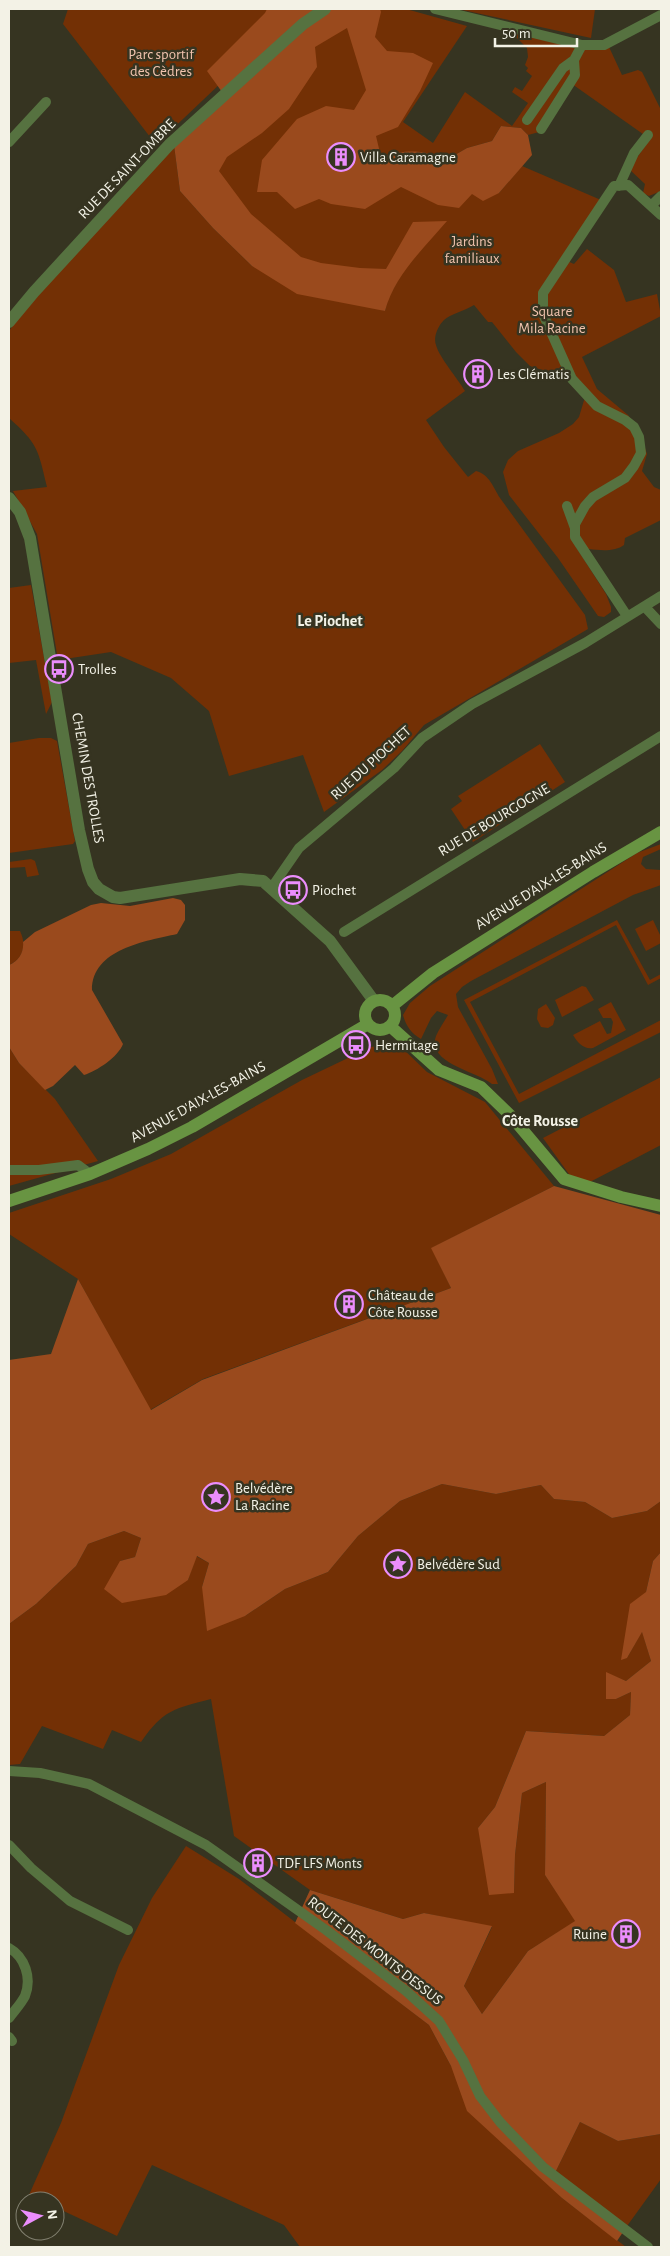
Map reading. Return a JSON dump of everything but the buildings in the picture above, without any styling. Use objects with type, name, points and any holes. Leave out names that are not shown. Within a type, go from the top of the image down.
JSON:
[{"type":"main road","name":"AVENUE D'AIX-LES-BAINS","points":[[392,1006],[433,973],[593,872],[661,832]]},
{"type":"main road","points":[[382,1000],[392,1006],[395,1018],[390,1026],[376,1030],[368,1024],[365,1015],[366,1010],[374,1001],[382,1000]]},
{"type":"main road","name":"AVENUE D'AIX-LES-BAINS","points":[[9,1201],[90,1174],[192,1127],[368,1024]]},
{"type":"main road","points":[[390,1026],[439,1070],[481,1088],[511,1116],[564,1179],[621,1197],[661,1206]]},
{"type":"street","name":"RUE DE SAINT-OMBRE","points":[[9,322],[34,292],[169,145],[303,24],[325,9]]},
{"type":"street","points":[[434,9],[582,45],[604,45],[661,15]]},
{"type":"street","points":[[527,120],[563,68],[574,60],[582,45]]},
{"type":"street","points":[[541,129],[575,75],[574,60]]},
{"type":"street","points":[[9,142],[46,102]]},
{"type":"street","points":[[619,186],[634,152],[648,135]]},
{"type":"street","points":[[627,616],[575,537],[575,528],[578,514],[593,497],[625,478],[634,466],[641,453],[639,438],[634,428],[625,420],[597,406],[568,373],[562,352],[543,314],[543,293],[614,186],[628,185],[661,215]]},
{"type":"street","points":[[652,205],[661,196]]},
{"type":"street","name":"CHEMIN DES TROLLES","points":[[9,498],[20,512],[30,538],[79,830],[93,882],[105,894],[120,898],[240,879],[256,879],[272,887]]},
{"type":"street","points":[[567,506],[575,528]]},
{"type":"street","name":"RUE DU PIOCHET","points":[[272,887],[299,848],[394,768],[422,738],[472,704],[585,643],[661,596]]},
{"type":"street","points":[[645,607],[661,624]]},
{"type":"street","name":"RUE DE BOURGOGNE","points":[[344,932],[661,736]]},
{"type":"street","points":[[272,887],[330,941],[374,1001]]},
{"type":"street","points":[[9,1170],[39,1170],[78,1165],[90,1174]]},
{"type":"street","name":"ROUTE DES MONTS DESSUS","points":[[9,1772],[40,1773],[89,1784],[206,1845],[326,1930],[406,1991],[439,2021],[463,2060],[480,2096],[500,2122],[542,2167],[648,2247]]},
{"type":"street","points":[[9,1845],[31,1868],[70,1902],[128,1930]]},
{"type":"street","points":[[9,1948],[23,1961],[28,1977],[25,1996],[9,2018]]},
{"type":"green space","name":"Parc sportif des Cèdres","points":[[68,9],[278,9],[279,28],[164,137],[157,146],[63,24]]},
{"type":"green space","points":[[337,9],[406,9],[467,26],[403,122],[433,143],[465,92],[512,126],[528,103],[512,92],[515,87],[522,91],[532,76],[526,71],[528,68],[525,65],[528,57],[527,48],[515,36],[516,32],[609,47],[622,75],[638,70],[642,72],[661,110],[661,191],[649,196],[643,193],[645,184],[629,169],[650,139],[572,84],[543,131],[528,135],[521,128],[501,126],[492,141],[467,148],[448,159],[441,157],[499,193],[522,166],[601,200],[567,261],[574,264],[587,249],[614,270],[626,302],[657,294],[661,316],[582,357],[597,389],[628,415],[639,430],[647,454],[642,471],[654,487],[661,490],[661,520],[625,538],[624,545],[619,548],[601,550],[576,547],[606,594],[611,607],[611,612],[604,617],[598,616],[558,558],[509,495],[503,472],[508,460],[518,451],[559,433],[573,424],[579,417],[585,397],[569,379],[530,366],[492,322],[488,322],[474,305],[444,320],[437,332],[436,345],[465,391],[426,420],[444,447],[468,477],[476,471],[485,475],[491,482],[500,498],[585,615],[588,629],[424,725],[402,751],[382,770],[324,812],[303,755],[229,776],[209,711],[171,678],[111,652],[58,660],[37,534],[13,491],[47,487],[39,455],[26,434],[9,418],[9,331],[21,314],[174,145],[180,191],[213,228],[252,266],[385,311],[388,299],[398,280],[322,276],[259,240],[180,144]]},
{"type":"green space","points":[[458,9],[595,9],[591,38]]},
{"type":"green space","points":[[31,585],[52,702],[46,714],[36,660],[9,663],[9,588]]},
{"type":"green space","points":[[51,738],[57,741],[75,841],[73,844],[9,853],[9,743]]},
{"type":"green space","points":[[540,744],[565,782],[473,842],[451,809],[462,801],[458,796]]},
{"type":"green space","points":[[661,844],[661,849],[643,857],[641,864],[646,869],[661,870],[661,885],[633,895],[471,981],[456,994],[458,1007],[492,1069],[498,1084],[492,1084],[454,1065],[438,1053],[435,1045],[436,1036],[448,1015],[437,1011],[431,1018],[421,1039],[409,1029],[403,1015],[410,1003],[430,986],[637,853]]},
{"type":"green space","points":[[31,859],[35,861],[39,875],[27,877],[25,867],[9,868],[9,862]]},
{"type":"green space","points":[[617,920],[650,980],[661,974],[661,978],[648,985],[616,925],[470,1002],[519,1094],[661,1020],[661,1032],[519,1103],[464,1000]]},
{"type":"green space","points":[[653,920],[661,937],[661,943],[646,951],[635,929]]},
{"type":"green space","points":[[9,931],[20,931],[23,946],[18,959],[9,965]]},
{"type":"green space","points":[[582,986],[586,987],[594,1000],[562,1017],[555,1000]]},
{"type":"green space","points":[[611,1002],[626,1030],[593,1048],[584,1047],[573,1035],[600,1021],[607,1034],[611,1033],[613,1022],[611,1018],[603,1018],[598,1009]]},
{"type":"green space","points":[[546,1004],[555,1018],[553,1025],[548,1028],[541,1027],[537,1019],[538,1009]]},
{"type":"green space","points":[[396,1042],[427,1072],[485,1102],[554,1186],[432,1248],[451,1288],[203,1379],[150,1410],[78,1279],[9,1234],[9,1213],[111,1179],[171,1154],[302,1080],[371,1047]]},
{"type":"green space","points":[[9,1047],[19,1063],[55,1099],[98,1161],[9,1186]]},
{"type":"green space","points":[[661,1077],[661,1145],[588,1183],[571,1177],[543,1138]]},
{"type":"green space","points":[[442,1484],[496,1494],[541,1485],[554,1499],[585,1502],[612,1518],[647,1511],[661,1501],[661,1552],[653,1561],[627,1658],[642,1631],[651,1661],[626,1681],[606,1673],[616,1699],[631,1692],[630,1715],[604,1736],[526,1731],[495,1807],[478,1828],[514,1893],[515,1855],[522,1793],[546,1782],[545,1875],[576,1921],[528,1951],[482,2014],[464,1986],[492,1927],[424,1913],[403,1919],[310,1890],[234,1836],[211,1699],[171,1712],[156,1723],[141,1742],[112,1730],[103,1749],[42,1726],[20,1764],[9,1765],[9,1624],[36,1604],[76,1566],[88,1544],[124,1531],[141,1538],[135,1557],[120,1561],[188,1580],[196,1556],[209,1563],[202,1587],[245,1616],[285,1589],[328,1572],[358,1536],[400,1501]]},
{"type":"green space","points":[[186,1846],[239,1879],[429,2025],[451,2066],[562,2198],[626,2247],[300,2247],[284,2225],[152,2165],[117,2236],[65,2212],[65,2191],[31,2191],[61,2123],[119,1965],[152,1898]]},
{"type":"green space","points":[[580,2122],[618,2141],[661,2134],[661,2179],[622,2233],[553,2177]]},
{"type":"shaded area","points":[[267,9],[321,9],[222,92],[207,71]]},
{"type":"shaded area","points":[[330,9],[380,9],[381,12],[375,37],[387,51],[413,53],[433,63],[420,91],[398,127],[376,136],[381,157],[414,152],[448,159],[467,148],[492,141],[501,126],[521,128],[528,135],[532,155],[499,193],[483,201],[472,194],[459,208],[438,205],[401,187],[365,209],[331,204],[319,199],[295,209],[277,192],[257,192],[262,160],[297,119],[326,106],[354,110],[366,90],[347,28],[315,47],[317,67],[289,109],[262,133],[227,157],[219,171],[251,214],[301,257],[321,263],[386,269],[413,222],[447,221],[403,274],[389,298],[385,311],[297,294],[252,266],[213,228],[180,191],[174,145],[302,29]]},
{"type":"shaded area","points":[[173,898],[181,900],[185,905],[185,920],[177,934],[123,949],[101,965],[94,976],[92,990],[123,1044],[117,1054],[95,1070],[84,1075],[75,1065],[53,1086],[45,1090],[19,1063],[9,1047],[9,965],[20,956],[23,942],[35,932],[91,905],[101,903],[130,906]]},
{"type":"shaded area","points":[[554,1186],[661,1215],[661,1501],[647,1511],[612,1518],[585,1502],[554,1499],[541,1485],[496,1494],[442,1484],[400,1501],[358,1536],[328,1572],[285,1589],[245,1616],[207,1631],[202,1587],[209,1563],[197,1556],[188,1580],[166,1595],[122,1603],[104,1589],[120,1561],[135,1557],[141,1538],[124,1531],[88,1544],[76,1566],[36,1604],[9,1624],[9,1360],[51,1354],[78,1279],[151,1410],[202,1380],[451,1288],[431,1248]]},
{"type":"shaded area","points":[[661,1552],[661,2134],[618,2141],[580,2122],[553,2177],[623,2232],[617,2241],[562,2198],[467,2111],[451,2066],[429,2025],[295,1923],[310,1890],[403,1919],[424,1913],[492,1926],[464,1986],[482,2014],[528,1951],[575,1921],[545,1875],[546,1782],[522,1793],[515,1855],[514,1893],[489,1895],[478,1828],[495,1807],[526,1731],[604,1736],[630,1715],[631,1692],[616,1699],[606,1699],[606,1672],[626,1681],[651,1661],[642,1632],[627,1658],[621,1660],[630,1604],[646,1592],[653,1561]]},
{"type":"place","name":"Villa Caramagne","points":[[341,157]]},
{"type":"place","name":"Les Clématis","points":[[478,374]]},
{"type":"place","name":"Trolles","points":[[59,669]]},
{"type":"place","name":"Piochet","points":[[293,890]]},
{"type":"place","name":"Hermitage","points":[[356,1045]]},
{"type":"place","name":"Château de Côte Rousse","points":[[349,1304]]},
{"type":"place","name":"Belvédère La Racine","points":[[216,1497]]},
{"type":"place","name":"Belvédère Sud","points":[[398,1564]]},
{"type":"place","name":"TDF LFS Monts","points":[[258,1863]]},
{"type":"place","name":"Ruine","points":[[626,1934]]},
{"type":"district","name":"Le Piochet","points":[[330,621]]},
{"type":"district","name":"Côte Rousse","points":[[540,1121]]},
{"type":"park label","name":"Jardins familiaux","points":[[472,250]]},
{"type":"park label","name":"Square Mila Racine","points":[[552,320]]}]
